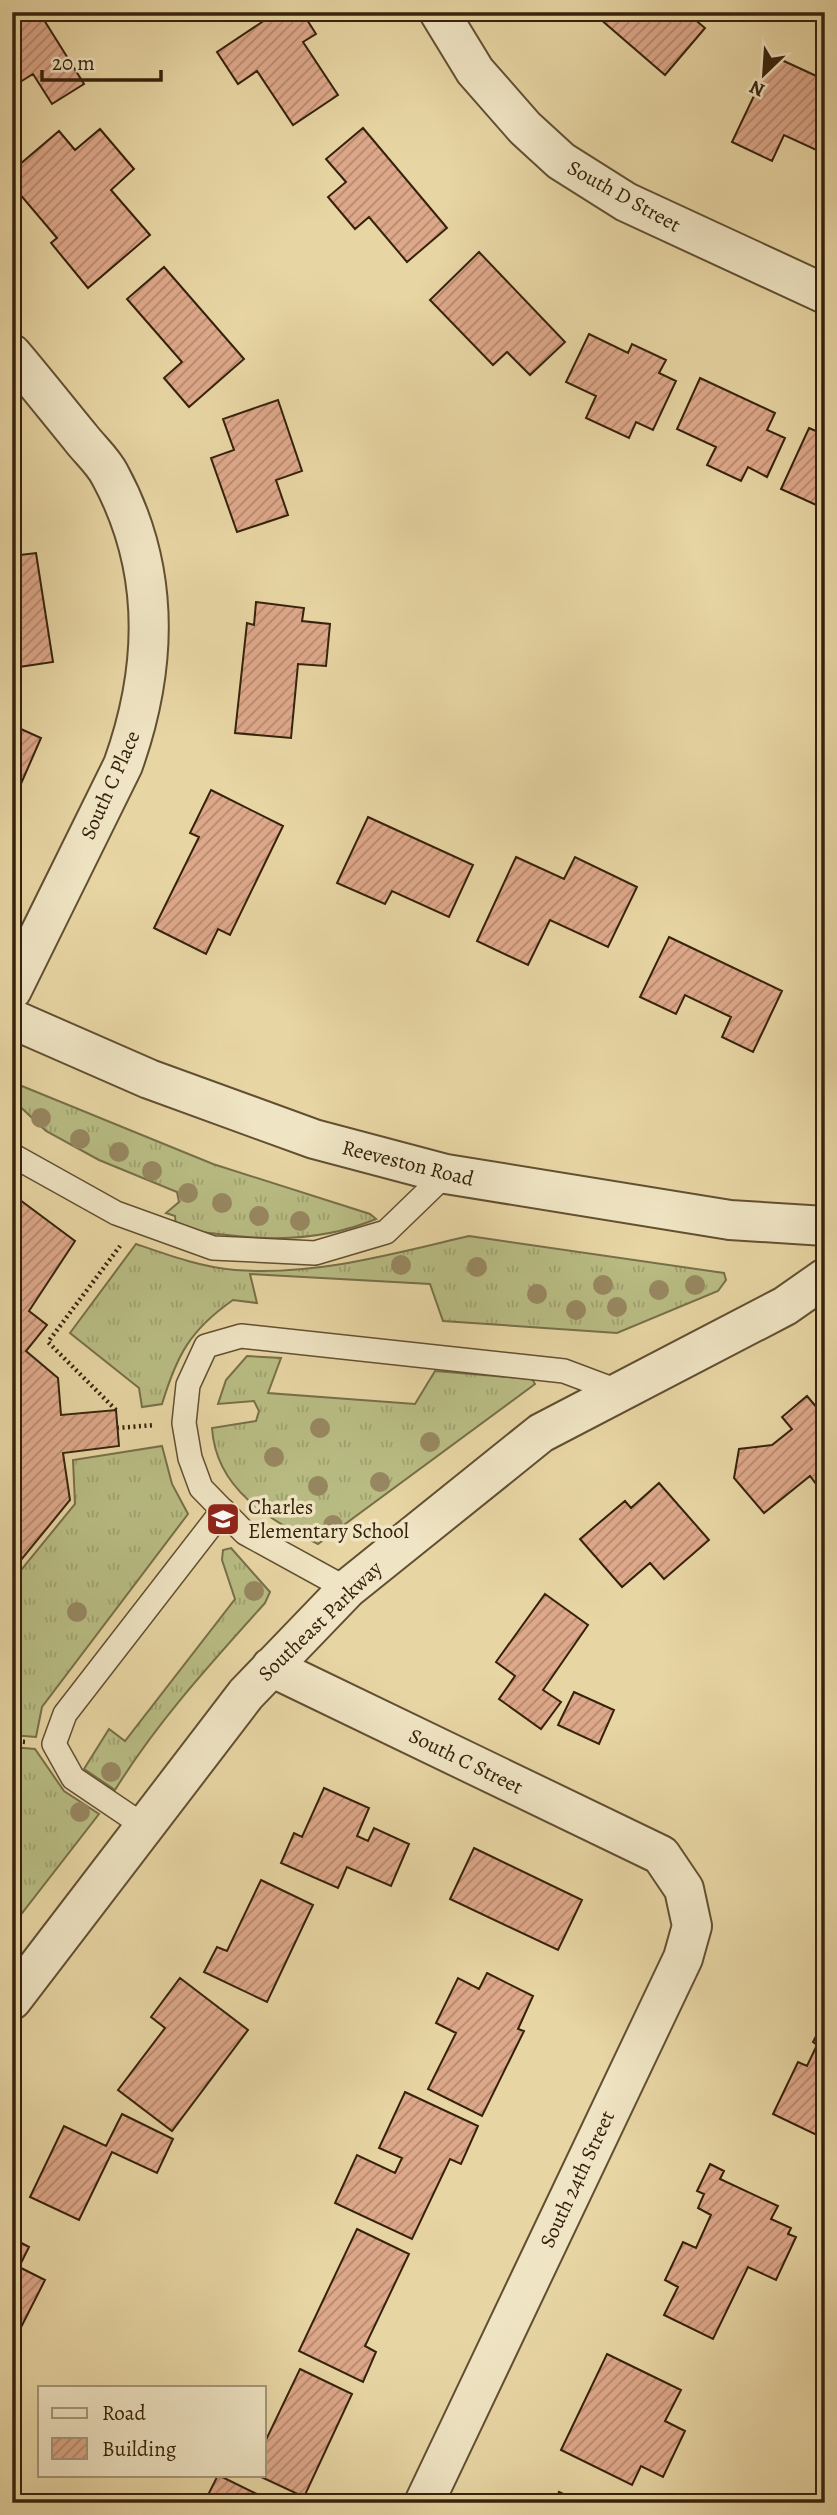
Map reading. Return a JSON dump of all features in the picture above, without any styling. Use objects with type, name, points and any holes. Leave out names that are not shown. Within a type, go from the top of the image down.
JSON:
[{"type":"street","name":"South D Street","points":[[439,12],[475,71],[525,128],[561,161],[626,202],[825,295]]},
{"type":"street","name":"South C Place","points":[[12,354],[110,474],[134,534],[149,592],[150,644],[135,733],[123,765],[12,990]]},
{"type":"street","name":"Reeveston Road","points":[[12,1019],[149,1079],[314,1139],[446,1174],[730,1220],[825,1226]]},
{"type":"street","name":"Southeast Parkway","points":[[12,2000],[246,1693],[347,1589],[541,1433],[785,1306],[825,1278]]},
{"type":"street","name":"South C Street","points":[[271,1667],[661,1855]]},
{"type":"street","name":"South 24th Street","points":[[424,2503],[682,1958],[692,1926],[684,1889],[661,1855]]},
{"type":"lane","points":[[12,1154],[116,1213],[213,1248],[315,1253],[386,1232],[446,1174]]},
{"type":"lane","points":[[347,1589],[245,1533],[201,1488],[190,1458],[184,1423],[188,1385],[206,1346],[241,1336],[564,1371],[620,1392]]},
{"type":"lane","points":[[144,1826],[73,1778],[54,1744],[65,1714],[223,1510]]},
{"type":"path","points":[[116,1410],[48,1342],[139,1221]]},
{"type":"green space","points":[[12,1082],[213,1164],[370,1214],[376,1219],[326,1234],[301,1237],[251,1237],[176,1228],[175,1216],[166,1213],[179,1202],[177,1192],[99,1160],[46,1131],[12,1099]]},
{"type":"green space","points":[[469,1236],[724,1273],[726,1280],[718,1291],[617,1333],[443,1321],[430,1284],[250,1274],[257,1303],[233,1300],[218,1311],[187,1345],[173,1371],[162,1404],[142,1407],[139,1388],[70,1333],[136,1244],[210,1266],[265,1271],[324,1267]]},
{"type":"green space","points":[[247,1356],[281,1358],[268,1393],[415,1404],[435,1371],[532,1379],[535,1384],[318,1544],[264,1513],[234,1485],[223,1469],[212,1428],[256,1421],[259,1411],[254,1401],[218,1404],[226,1380]]},
{"type":"green space","points":[[162,1446],[172,1484],[188,1514],[42,1707],[36,1737],[12,1735],[12,1581],[75,1504],[73,1460]]},
{"type":"green space","points":[[231,1548],[270,1592],[265,1603],[167,1717],[115,1790],[84,1769],[109,1729],[125,1741],[235,1599],[222,1560],[223,1550]]},
{"type":"green space","points":[[12,1747],[35,1749],[64,1791],[99,1814],[12,1926]]},
{"type":"building","points":[[12,12],[39,12],[84,84],[52,104],[33,74],[12,87]]},
{"type":"building","points":[[277,12],[302,12],[316,34],[303,42],[338,95],[293,125],[257,71],[238,84],[217,52]]},
{"type":"building","points":[[592,12],[686,12],[705,28],[665,75]]},
{"type":"building","points":[[773,56],[825,80],[825,154],[784,135],[772,161],[732,142]]},
{"type":"building","points":[[363,128],[447,228],[407,262],[369,217],[355,229],[328,197],[346,182],[326,159]]},
{"type":"building","points":[[100,129],[134,169],[111,190],[150,235],[88,288],[51,243],[57,238],[12,185],[12,171],[59,131],[75,150]]},
{"type":"building","points":[[479,252],[565,342],[530,375],[507,352],[493,365],[430,300]]},
{"type":"building","points":[[164,267],[244,359],[189,407],[164,378],[182,362],[127,299]]},
{"type":"building","points":[[589,334],[628,353],[632,344],[666,360],[659,373],[676,381],[653,430],[636,422],[629,438],[586,418],[596,396],[566,382]]},
{"type":"building","points":[[700,378],[775,413],[767,430],[785,438],[767,477],[748,467],[741,481],[707,465],[716,447],[677,429]]},
{"type":"building","points":[[278,400],[302,471],[276,480],[288,515],[237,532],[211,458],[234,450],[223,419]]},
{"type":"building","points":[[809,428],[825,435],[825,509],[781,489]]},
{"type":"building","points":[[36,553],[53,662],[12,668],[12,556]]},
{"type":"building","points":[[256,602],[304,608],[302,621],[330,624],[326,666],[298,664],[291,738],[235,733],[247,623],[254,625]]},
{"type":"building","points":[[12,725],[41,738],[20,786],[12,783]]},
{"type":"building","points":[[211,790],[283,826],[230,935],[218,929],[206,954],[154,928],[199,837],[190,833]]},
{"type":"building","points":[[368,817],[473,865],[449,917],[392,891],[385,904],[337,883]]},
{"type":"building","points":[[516,857],[564,879],[575,857],[637,887],[608,947],[550,920],[528,965],[477,941]]},
{"type":"building","points":[[669,937],[782,991],[753,1052],[722,1037],[731,1017],[685,995],[676,1014],[640,997]]},
{"type":"building","points":[[12,1194],[75,1241],[29,1311],[47,1325],[26,1351],[58,1378],[61,1415],[116,1410],[119,1446],[63,1453],[70,1500],[12,1571]]},
{"type":"building","points":[[807,1396],[818,1409],[825,1403],[825,1490],[822,1492],[810,1476],[764,1513],[734,1478],[739,1449],[772,1445],[792,1429],[782,1417]]},
{"type":"building","points":[[659,1483],[709,1540],[664,1579],[650,1563],[622,1587],[580,1539],[625,1501],[631,1508]]},
{"type":"building","points":[[545,1594],[588,1625],[543,1690],[561,1702],[541,1729],[499,1699],[515,1676],[496,1662]]},
{"type":"building","points":[[574,1692],[614,1710],[599,1744],[558,1725]]},
{"type":"building","points":[[324,1788],[369,1808],[357,1836],[368,1841],[374,1828],[409,1844],[391,1886],[347,1867],[338,1888],[281,1863],[294,1833],[302,1837]]},
{"type":"building","points":[[474,1848],[582,1900],[558,1950],[450,1899]]},
{"type":"building","points":[[261,1880],[313,1905],[267,2002],[204,1972],[217,1947],[227,1951]]},
{"type":"building","points":[[487,1973],[533,1996],[518,2029],[524,2031],[482,2116],[428,2089],[456,2033],[436,2023],[458,1978],[479,1989]]},
{"type":"building","points":[[180,1978],[248,2030],[172,2131],[118,2090],[165,2028],[151,2017]]},
{"type":"building","points":[[825,2019],[825,2139],[773,2114],[798,2062],[807,2066],[817,2045],[813,2042]]},
{"type":"building","points":[[405,2092],[478,2126],[461,2164],[450,2159],[412,2239],[335,2203],[357,2155],[395,2173],[402,2158],[379,2148]]},
{"type":"building","points":[[122,2114],[173,2139],[157,2173],[112,2152],[79,2220],[30,2197],[64,2126],[106,2146]]},
{"type":"building","points":[[710,2164],[724,2171],[720,2179],[778,2206],[771,2219],[791,2228],[788,2234],[796,2237],[776,2280],[748,2267],[713,2339],[664,2315],[678,2287],[665,2280],[683,2242],[696,2248],[711,2215],[698,2208],[704,2194],[697,2191]]},
{"type":"building","points":[[357,2229],[409,2254],[365,2346],[376,2352],[363,2382],[299,2351]]},
{"type":"building","points":[[12,2238],[29,2247],[19,2267],[45,2280],[12,2345]]},
{"type":"building","points":[[607,2354],[681,2390],[665,2421],[685,2431],[663,2477],[641,2466],[632,2485],[561,2450]]},
{"type":"building","points":[[300,2369],[352,2394],[304,2497],[259,2476],[266,2476],[266,2440]]},
{"type":"building","points":[[218,2476],[259,2495],[255,2503],[204,2503]]},
{"type":"building","points":[[559,2492],[582,2503],[555,2503]]},
{"type":"place","name":"Charles Elementary School","points":[[223,1519]]}]
